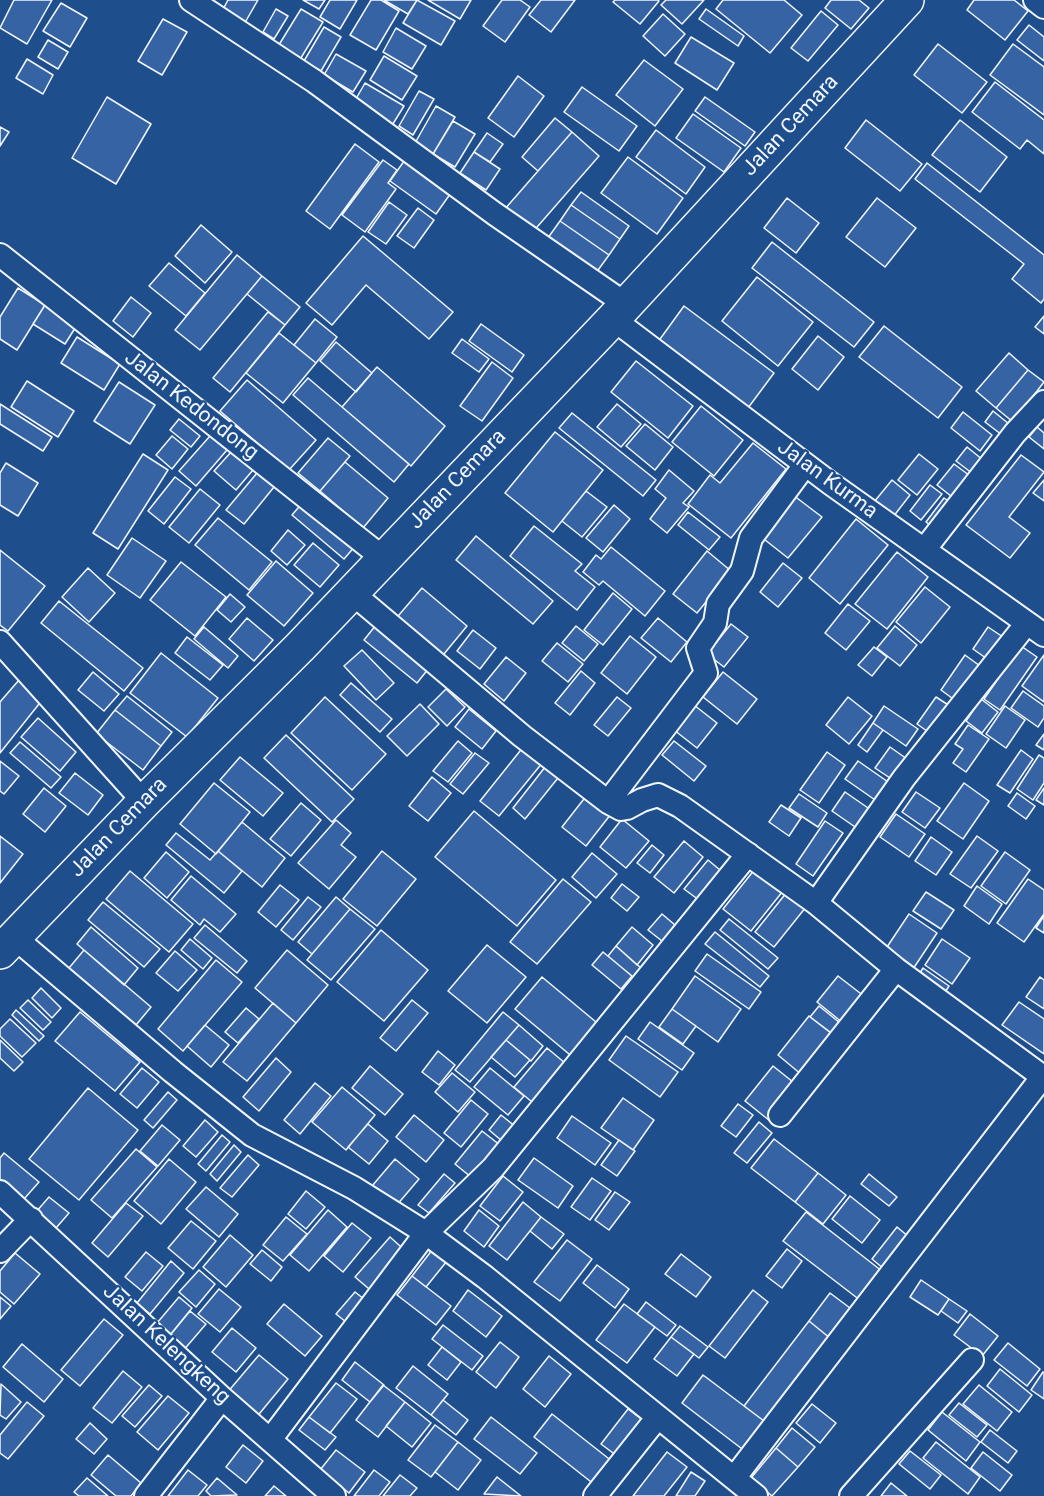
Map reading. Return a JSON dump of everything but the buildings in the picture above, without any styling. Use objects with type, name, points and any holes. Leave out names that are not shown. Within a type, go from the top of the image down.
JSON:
[{"type":"main road","name":"Jalan Cemara","points":[[7,945],[144,802],[300,647],[620,312],[907,0]]},
{"type":"street","name":"Jalan Kurma","points":[[191,0],[314,81],[495,214],[620,312],[805,465],[1035,629]]},
{"type":"street","points":[[1035,0],[1044,7]]},
{"type":"street","name":"Jalan Kedondong","points":[[0,255],[383,558]]},
{"type":"street","points":[[924,550],[1015,433],[1044,402]]},
{"type":"street","points":[[608,802],[706,673],[698,648],[715,623],[718,604],[742,571],[751,538],[805,465]]},
{"type":"street","points":[[351,592],[522,736],[608,802],[621,809],[650,796],[665,797],[816,903],[896,969],[1043,1076],[735,1477]]},
{"type":"street","points":[[816,903],[904,778],[1035,629]]},
{"type":"street","points":[[0,642],[144,802]]},
{"type":"street","points":[[270,1440],[426,1233],[493,1168],[748,854]]},
{"type":"street","points":[[7,945],[252,1135],[354,1188],[426,1233],[756,1496]]},
{"type":"street","points":[[780,1115],[896,969]]},
{"type":"street","name":"Jalan Kelengkeng","points":[[0,1192],[222,1398],[334,1496]]},
{"type":"street","points":[[0,1251],[31,1219]]},
{"type":"street","points":[[851,1496],[972,1360]]},
{"type":"street","points":[[146,1496],[222,1398]]},
{"type":"street","points":[[595,1496],[657,1418]]}]
